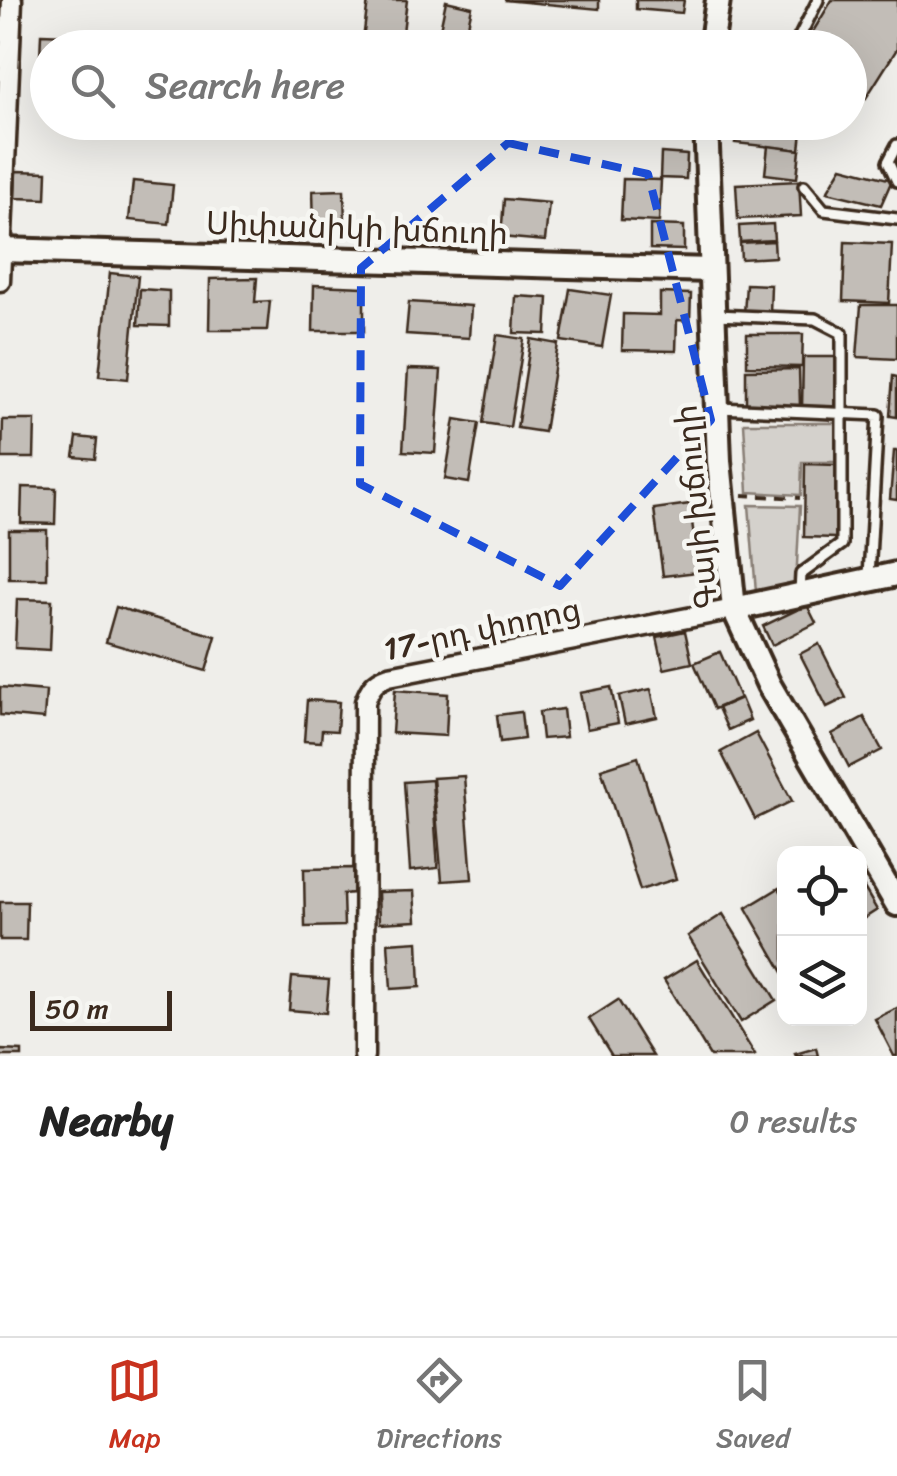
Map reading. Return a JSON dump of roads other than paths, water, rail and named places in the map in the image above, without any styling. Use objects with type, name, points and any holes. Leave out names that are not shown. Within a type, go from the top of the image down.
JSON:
[{"type":"main road","points":[[714,30],[718,0]]},
{"type":"main road","name":"Գայի խճուղի","points":[[707,140],[720,478],[734,609],[769,685],[897,904]]},
{"type":"main road","name":"Սիփանիկի խճուղի","points":[[1,250],[711,270]]},
{"type":"main road","points":[[734,609],[887,580]]},
{"type":"street","points":[[0,281],[12,0]]},
{"type":"street","name":"17-րդ փողոց","points":[[364,1056],[365,702],[370,689],[389,676],[734,609]]},
{"type":"lane","points":[[803,30],[818,0]]},
{"type":"lane","points":[[897,145],[888,162],[897,181]]},
{"type":"lane","points":[[804,186],[824,210],[897,219]]},
{"type":"lane","points":[[713,315],[815,319],[842,333],[842,544],[801,574],[800,595]]},
{"type":"lane","points":[[717,408],[878,416],[887,580]]}]
